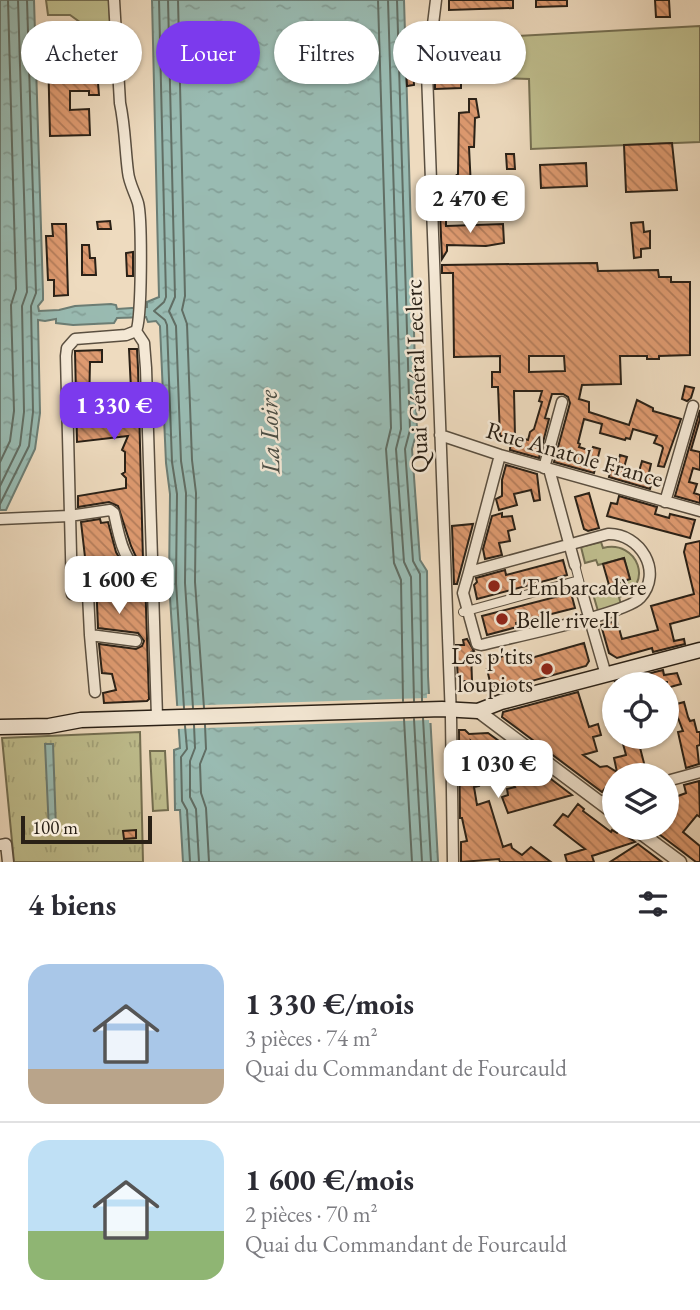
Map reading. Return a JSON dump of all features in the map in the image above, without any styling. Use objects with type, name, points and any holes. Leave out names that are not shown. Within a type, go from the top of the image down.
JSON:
[{"type":"main road","points":[[620,672],[700,650]]},
{"type":"main road","points":[[5,722],[49,726],[80,720],[157,717],[446,709],[478,711],[602,677]]},
{"type":"street","points":[[96,692],[88,594],[72,594],[67,348],[75,339],[126,335],[136,331],[140,319],[142,278],[139,205],[128,177],[120,103],[114,0]]},
{"type":"street","name":"Quai Général Leclerc","points":[[436,0],[427,74],[449,616],[446,709],[453,862]]},
{"type":"street","points":[[136,331],[144,343],[146,368],[157,717]]},
{"type":"street","points":[[562,402],[547,468],[605,672]]},
{"type":"street","points":[[665,502],[693,406]]},
{"type":"street","name":"Rue Anatole France","points":[[440,435],[500,455],[700,511]]},
{"type":"street","points":[[469,572],[617,534],[640,546],[647,560],[648,587],[640,599],[631,605],[481,645],[476,641],[465,611],[463,593],[500,455]]},
{"type":"street","points":[[0,519],[112,511],[120,538],[133,564],[138,567],[152,567]]},
{"type":"street","points":[[465,611],[579,580]]},
{"type":"street","points":[[90,635],[136,641]]},
{"type":"street","points":[[493,723],[494,705]]},
{"type":"street","points":[[478,711],[600,802]]},
{"type":"street","points":[[679,778],[700,772]]},
{"type":"street","points":[[650,840],[680,862]]},
{"type":"street","points":[[3,845],[8,862]]},
{"type":"green space","points":[[46,0],[109,0],[110,21],[78,21],[70,15],[48,15]]},
{"type":"green space","points":[[700,26],[700,142],[531,149],[526,35]]},
{"type":"green space","points":[[601,542],[603,548],[625,550],[638,565],[639,574],[637,583],[619,597],[621,605],[598,611],[593,594],[605,591],[604,586],[630,579],[624,558],[598,565],[596,560],[585,563],[581,547]]},
{"type":"green space","points":[[140,732],[143,862],[14,862],[2,738]]},
{"type":"green space","points":[[150,751],[165,751],[168,810],[153,811]]},
{"type":"water","name":"La Loire","points":[[0,0],[34,0],[35,21],[21,21],[21,84],[37,84],[43,293],[39,311],[111,304],[116,305],[117,309],[147,307],[147,302],[159,297],[152,0],[404,0],[405,21],[393,21],[393,84],[407,84],[417,431],[412,449],[420,560],[427,571],[428,676],[438,862],[183,862],[180,810],[175,810],[174,750],[180,748],[169,583],[170,494],[166,463],[160,326],[156,321],[148,322],[146,317],[117,318],[114,323],[73,325],[56,323],[56,319],[38,320],[40,413],[35,449],[6,510],[0,510]]},
{"type":"water","points":[[45,744],[53,744],[56,829],[49,831]]},
{"type":"pier","points":[[427,694],[433,694],[434,723],[429,723],[429,720],[175,729],[174,706],[427,698]]},
{"type":"building","points":[[449,0],[513,0],[513,8],[449,10]]},
{"type":"building","points":[[536,0],[567,0],[567,6],[536,7]]},
{"type":"building","points":[[655,0],[669,0],[670,17],[656,17]]},
{"type":"building","points":[[49,84],[98,84],[99,95],[89,95],[89,91],[70,91],[70,110],[89,109],[90,135],[50,136]]},
{"type":"building","points":[[435,84],[461,84],[461,88],[435,89]]},
{"type":"building","points":[[469,99],[476,99],[479,117],[475,118],[474,147],[469,147],[471,188],[466,197],[461,187],[454,187],[453,178],[458,174],[459,113],[469,112]]},
{"type":"building","points":[[672,143],[677,190],[626,192],[624,145]]},
{"type":"building","points":[[506,154],[514,154],[515,169],[507,169]]},
{"type":"building","points":[[586,163],[587,186],[541,188],[540,165]]},
{"type":"building","points":[[446,212],[446,226],[503,224],[504,243],[486,246],[447,245],[442,259],[440,213]]},
{"type":"building","points":[[110,221],[111,229],[98,229],[97,222]]},
{"type":"building","points":[[643,222],[644,232],[650,231],[650,248],[641,249],[641,257],[634,258],[631,223]]},
{"type":"building","points":[[52,224],[66,224],[68,295],[54,296],[54,280],[48,280],[46,236],[53,236]]},
{"type":"building","points":[[82,245],[89,245],[90,258],[95,258],[96,275],[82,275]]},
{"type":"building","points":[[133,252],[133,276],[127,276],[126,253]]},
{"type":"building","points":[[597,263],[598,271],[658,270],[659,277],[671,277],[671,282],[690,282],[690,355],[659,356],[659,359],[620,356],[621,384],[582,385],[579,399],[589,402],[589,412],[629,425],[637,400],[653,408],[653,411],[681,419],[664,467],[658,466],[663,448],[654,443],[657,436],[633,429],[630,439],[625,440],[600,433],[602,424],[584,419],[579,447],[591,451],[593,447],[600,449],[594,473],[554,462],[570,403],[568,397],[563,394],[552,394],[539,458],[510,450],[511,436],[500,436],[498,387],[492,387],[492,372],[500,372],[500,356],[454,357],[453,273],[442,273],[442,265]],"holes":[[[529,356],[564,356],[565,371],[529,372]],[[514,391],[542,391],[539,401],[542,402],[528,440],[515,436]]]},
{"type":"building","points":[[129,349],[137,349],[143,560],[136,557],[118,506],[109,502],[78,507],[78,496],[126,488],[126,478],[122,474],[125,472],[125,452],[122,450],[128,436],[77,442],[75,351],[102,350],[102,362],[90,362],[89,408],[116,407],[121,404],[123,389],[131,389]]},
{"type":"building","points":[[685,386],[694,388],[687,401],[682,399]]},
{"type":"building","points":[[700,410],[691,450],[700,452],[700,470],[693,468],[689,482],[697,484],[694,493],[700,495],[700,503],[675,496]]},
{"type":"building","points":[[620,455],[627,457],[623,471],[638,475],[642,461],[651,464],[648,477],[653,478],[650,489],[609,477],[611,469],[616,471]]},
{"type":"building","points":[[506,465],[537,474],[540,500],[534,501],[531,490],[514,494],[517,505],[499,510],[496,499],[502,496]]},
{"type":"building","points":[[589,493],[599,528],[588,531],[584,529],[575,497]]},
{"type":"building","points":[[619,496],[657,507],[655,514],[669,518],[670,514],[695,520],[690,538],[607,516],[611,503],[617,504]]},
{"type":"building","points":[[502,513],[502,517],[512,516],[515,529],[508,531],[510,541],[499,543],[502,555],[485,559],[483,549],[492,516]]},
{"type":"building","points":[[100,519],[101,523],[108,522],[116,552],[126,570],[133,576],[145,578],[147,701],[104,703],[103,693],[116,690],[112,674],[102,673],[99,644],[136,649],[142,646],[144,641],[138,633],[98,628],[96,579],[101,578],[96,557],[85,557],[81,522]]},
{"type":"building","points":[[473,524],[457,584],[454,584],[452,526]]},
{"type":"building","points":[[700,541],[700,616],[670,624],[674,641],[684,639],[685,644],[653,652],[652,648],[617,658],[609,653],[601,625],[617,621],[622,639],[658,630],[651,606],[694,594],[684,552],[686,544]]},
{"type":"building","points":[[624,558],[630,579],[609,585],[603,564]]},
{"type":"building","points":[[563,560],[567,575],[477,599],[474,585],[476,578],[505,570],[506,575]]},
{"type":"building","points":[[571,593],[575,608],[516,623],[517,627],[487,635],[482,616]]},
{"type":"building","points":[[467,639],[474,651],[471,652],[472,681],[458,681],[456,645],[464,645],[463,640]]},
{"type":"building","points":[[584,643],[589,661],[586,666],[499,690],[490,682],[488,660],[508,655],[510,664]]},
{"type":"building","points":[[578,692],[589,727],[598,724],[601,735],[593,737],[597,751],[583,755],[602,767],[602,792],[502,717],[503,712]]},
{"type":"building","points":[[684,702],[690,721],[694,720],[697,732],[700,732],[700,745],[697,746],[699,764],[686,768],[679,736],[679,732],[683,731],[679,721],[679,703]]},
{"type":"building","points":[[459,730],[465,730],[469,734],[488,733],[532,765],[532,773],[539,770],[572,795],[508,813],[502,797],[508,795],[507,789],[515,787],[506,763],[501,768],[471,741],[479,786],[474,787],[477,805],[489,801],[503,847],[511,844],[512,848],[522,855],[531,847],[551,862],[500,862],[499,859],[461,862],[461,842],[467,841],[460,818]]},
{"type":"building","points":[[624,749],[640,749],[644,763],[615,763],[614,758],[626,755]]},
{"type":"building","points":[[699,781],[700,817],[697,815],[683,832],[700,846],[700,862],[696,862],[667,840],[679,840],[679,796],[686,793],[684,785]]},
{"type":"building","points":[[578,804],[602,825],[602,840],[635,842],[592,856],[594,862],[567,862],[565,855],[585,849],[554,825],[563,814],[568,817]]},
{"type":"building","points":[[136,830],[136,838],[124,839],[123,831]]},
{"type":"building","points":[[638,844],[662,862],[610,862]]},
{"type":"place","name":"L'Embarcadère","points":[[494,586]]},
{"type":"place","name":"Belle rive II","points":[[502,619]]},
{"type":"place","name":"Les p'tits loupiots","points":[[547,669]]}]
